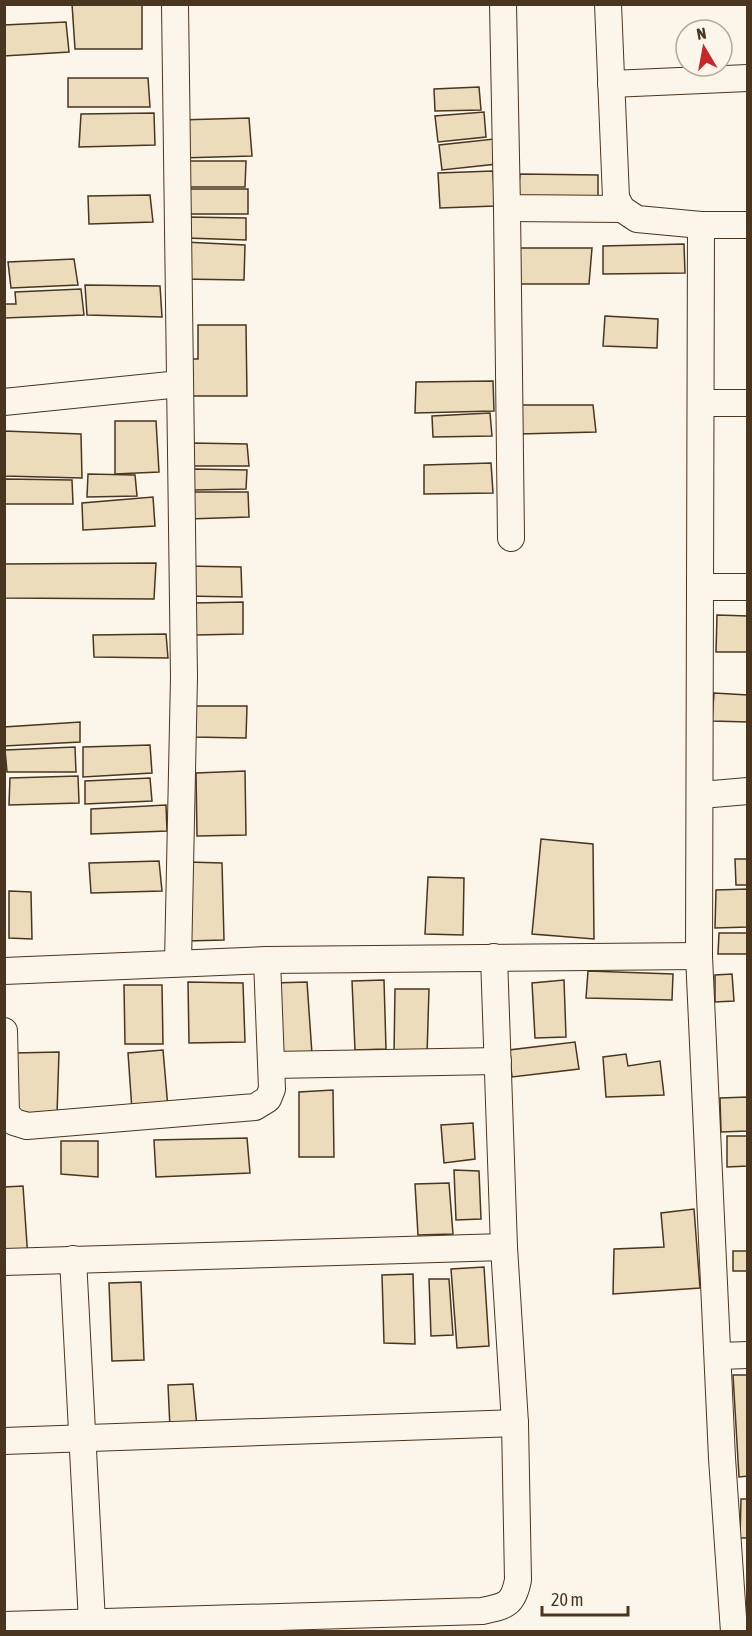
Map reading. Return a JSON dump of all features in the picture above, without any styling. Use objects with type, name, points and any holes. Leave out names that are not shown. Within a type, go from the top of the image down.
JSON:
[{"type":"street","points":[[175,4],[184,677],[178,962]]},
{"type":"street","points":[[503,4],[511,538]]},
{"type":"street","points":[[608,4],[616,198],[622,209],[638,219],[701,225],[747,225]]},
{"type":"street","points":[[611,84],[747,78]]},
{"type":"street","points":[[507,207],[622,209]]},
{"type":"street","points":[[701,225],[699,956],[718,1356],[738,1557],[734,1632]]},
{"type":"street","points":[[4,402],[180,384]]},
{"type":"street","points":[[701,403],[747,403]]},
{"type":"street","points":[[701,587],[747,587]]},
{"type":"street","points":[[701,795],[747,791]]},
{"type":"street","points":[[4,971],[267,960],[699,956]]},
{"type":"street","points":[[4,1625],[482,1611],[504,1607],[515,1595],[518,1580],[515,1423],[504,1247],[494,957]]},
{"type":"street","points":[[4,1031],[6,1113],[14,1122],[27,1126],[255,1107],[268,1100],[272,1089],[267,960]]},
{"type":"street","points":[[272,1065],[498,1061]]},
{"type":"street","points":[[4,1262],[504,1247]]},
{"type":"street","points":[[73,1259],[92,1622]]},
{"type":"street","points":[[718,1356],[747,1355]]},
{"type":"street","points":[[4,1441],[515,1423]]},
{"type":"building","points":[[72,4],[142,4],[142,49],[75,49]]},
{"type":"building","points":[[66,22],[69,52],[4,56],[4,25]]},
{"type":"building","points":[[68,78],[148,78],[150,107],[68,107]]},
{"type":"building","points":[[479,87],[481,110],[435,111],[434,89]]},
{"type":"building","points":[[484,112],[486,137],[438,142],[435,116]]},
{"type":"building","points":[[154,113],[155,145],[79,147],[81,114]]},
{"type":"building","points":[[249,118],[252,156],[180,158],[179,120]]},
{"type":"building","points":[[494,139],[497,164],[442,170],[439,145]]},
{"type":"building","points":[[185,161],[246,161],[245,187],[185,187]]},
{"type":"building","points":[[493,171],[495,206],[440,208],[438,173]]},
{"type":"building","points":[[520,174],[598,175],[598,205],[517,205]]},
{"type":"building","points":[[184,189],[248,189],[248,214],[183,214]]},
{"type":"building","points":[[150,195],[153,222],[89,224],[88,196]]},
{"type":"building","points":[[187,217],[246,218],[246,240],[186,238]]},
{"type":"building","points":[[184,242],[245,245],[244,280],[181,279]]},
{"type":"building","points":[[684,244],[685,273],[603,274],[603,246]]},
{"type":"building","points":[[513,248],[592,248],[589,284],[512,284]]},
{"type":"building","points":[[74,259],[78,285],[11,288],[8,262]]},
{"type":"building","points":[[85,285],[160,286],[162,317],[87,315]]},
{"type":"building","points":[[81,289],[84,315],[4,318],[4,304],[16,304],[15,292]]},
{"type":"building","points":[[605,316],[658,319],[657,348],[603,346]]},
{"type":"building","points":[[198,325],[246,325],[247,396],[185,396],[185,359],[198,359]]},
{"type":"building","points":[[493,381],[494,411],[415,413],[416,382]]},
{"type":"building","points":[[518,405],[593,405],[596,432],[519,434]]},
{"type":"building","points":[[490,413],[492,436],[433,437],[432,416]]},
{"type":"building","points":[[115,421],[156,421],[159,472],[115,474]]},
{"type":"building","points":[[4,431],[81,434],[82,478],[4,476]]},
{"type":"building","points":[[192,443],[247,444],[249,466],[194,466]]},
{"type":"building","points":[[491,463],[493,493],[424,494],[424,465]]},
{"type":"building","points":[[194,469],[247,470],[246,489],[194,490]]},
{"type":"building","points":[[88,474],[135,475],[137,496],[87,497]]},
{"type":"building","points":[[4,479],[72,480],[73,504],[4,504]]},
{"type":"building","points":[[188,492],[248,492],[249,517],[188,519]]},
{"type":"building","points":[[153,497],[155,526],[83,530],[82,503]]},
{"type":"building","points":[[156,563],[154,599],[4,598],[4,564]]},
{"type":"building","points":[[185,566],[241,567],[242,597],[185,596]]},
{"type":"building","points":[[243,602],[243,634],[196,635],[195,603]]},
{"type":"building","points":[[717,615],[748,616],[748,652],[716,652]]},
{"type":"building","points":[[166,634],[168,658],[94,657],[93,635]]},
{"type":"building","points":[[714,693],[748,695],[748,722],[712,721]]},
{"type":"building","points":[[193,706],[247,706],[246,738],[193,737]]},
{"type":"building","points":[[80,722],[80,742],[4,746],[4,727]]},
{"type":"building","points":[[150,745],[152,773],[83,777],[83,747]]},
{"type":"building","points":[[75,747],[76,772],[7,772],[5,750]]},
{"type":"building","points":[[245,771],[246,835],[197,836],[196,773]]},
{"type":"building","points":[[78,776],[79,803],[9,805],[10,778]]},
{"type":"building","points":[[150,778],[152,801],[85,804],[85,781]]},
{"type":"building","points":[[166,805],[167,831],[91,834],[91,809]]},
{"type":"building","points":[[541,839],[593,844],[594,939],[532,934]]},
{"type":"building","points":[[735,859],[748,859],[748,885],[736,885]]},
{"type":"building","points":[[159,861],[162,891],[91,893],[89,863]]},
{"type":"building","points":[[188,862],[222,863],[224,940],[186,941]]},
{"type":"building","points":[[428,877],[464,878],[463,935],[425,934]]},
{"type":"building","points":[[748,889],[748,927],[715,928],[716,890]]},
{"type":"building","points":[[9,891],[31,892],[32,939],[9,938]]},
{"type":"building","points":[[719,933],[748,933],[748,954],[718,954]]},
{"type":"building","points":[[588,971],[673,974],[672,1000],[586,998]]},
{"type":"building","points":[[732,974],[734,1001],[715,1002],[715,975]]},
{"type":"building","points":[[384,980],[386,1049],[355,1050],[352,981]]},
{"type":"building","points":[[564,980],[566,1037],[535,1038],[532,983]]},
{"type":"building","points":[[188,982],[243,983],[245,1042],[189,1043]]},
{"type":"building","points":[[307,982],[312,1054],[274,1054],[273,983]]},
{"type":"building","points":[[124,985],[162,985],[163,1044],[125,1044]]},
{"type":"building","points":[[395,989],[429,989],[427,1055],[394,1054]]},
{"type":"building","points":[[575,1042],[579,1069],[512,1077],[509,1050]]},
{"type":"building","points":[[163,1050],[168,1108],[132,1110],[128,1053]]},
{"type":"building","points":[[59,1052],[57,1114],[14,1112],[15,1053]]},
{"type":"building","points":[[626,1054],[628,1066],[660,1061],[664,1095],[606,1097],[603,1057]]},
{"type":"building","points":[[333,1090],[334,1157],[299,1157],[299,1092]]},
{"type":"building","points":[[748,1097],[748,1131],[721,1132],[720,1098]]},
{"type":"building","points":[[473,1123],[475,1159],[444,1163],[441,1125]]},
{"type":"building","points":[[727,1136],[748,1136],[748,1166],[727,1167]]},
{"type":"building","points":[[247,1138],[250,1173],[156,1177],[154,1140]]},
{"type":"building","points":[[61,1141],[98,1141],[98,1177],[61,1174]]},
{"type":"building","points":[[454,1170],[479,1171],[481,1219],[456,1220]]},
{"type":"building","points":[[449,1183],[453,1234],[418,1235],[415,1184]]},
{"type":"building","points":[[23,1186],[28,1259],[4,1261],[4,1187]]},
{"type":"building","points":[[694,1209],[700,1288],[613,1294],[614,1249],[664,1247],[661,1213]]},
{"type":"building","points":[[733,1251],[748,1251],[748,1271],[733,1271]]},
{"type":"building","points":[[484,1267],[489,1346],[457,1348],[451,1269]]},
{"type":"building","points":[[413,1274],[415,1344],[384,1343],[382,1275]]},
{"type":"building","points":[[429,1279],[449,1279],[453,1335],[431,1336]]},
{"type":"building","points":[[141,1282],[144,1360],[112,1361],[109,1283]]},
{"type":"building","points":[[733,1375],[748,1375],[748,1476],[739,1477]]},
{"type":"building","points":[[193,1384],[197,1427],[170,1428],[168,1385]]},
{"type":"building","points":[[741,1499],[748,1499],[748,1538],[740,1538]]}]
